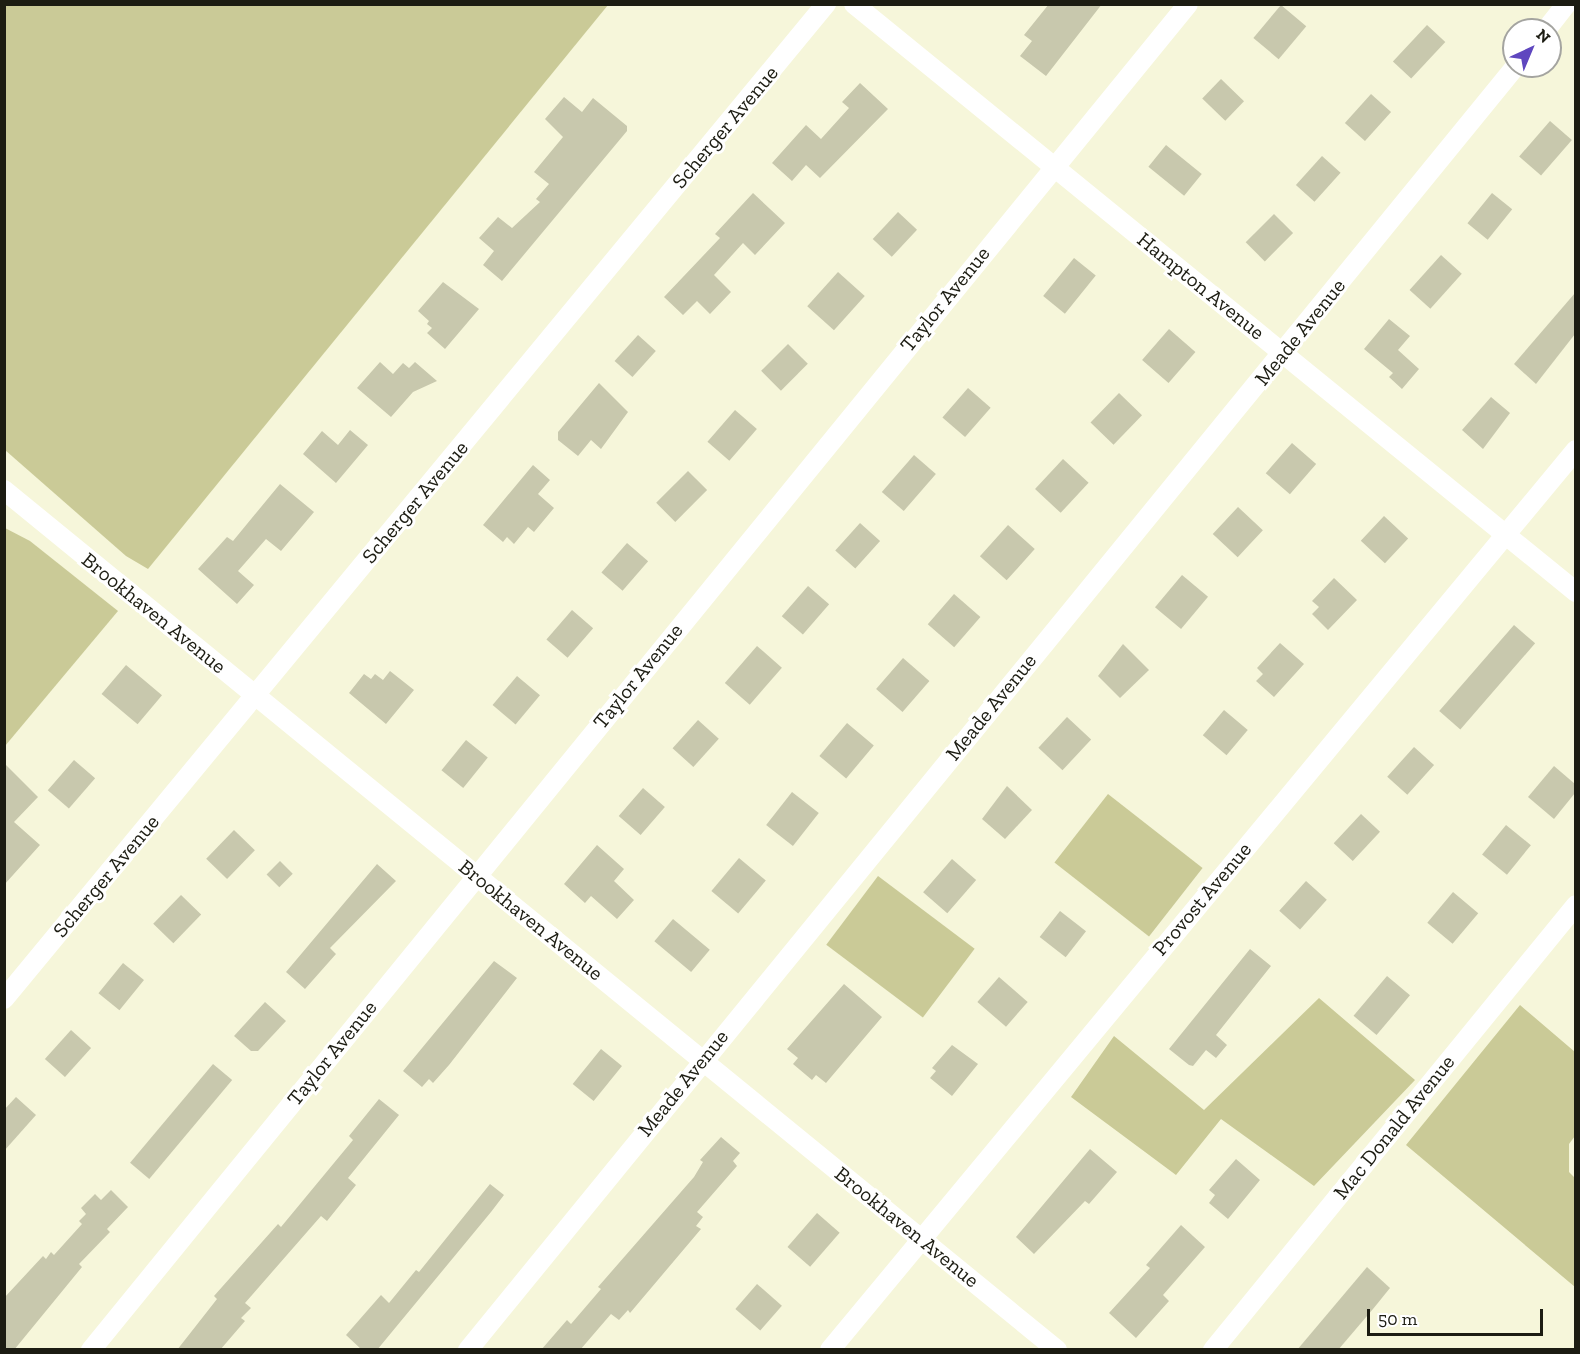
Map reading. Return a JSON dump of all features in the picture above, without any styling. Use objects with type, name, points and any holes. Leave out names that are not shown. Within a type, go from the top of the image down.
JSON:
[{"type":"street","name":"Scherger Avenue","points":[[4,999],[826,4]]},
{"type":"street","name":"Hampton Avenue","points":[[854,4],[1575,592]]},
{"type":"street","name":"Taylor Avenue","points":[[91,1350],[1054,165],[1188,4]]},
{"type":"street","points":[[1555,18],[1566,4]]},
{"type":"street","name":"Meade Avenue","points":[[468,1350],[702,1059],[1506,78]]},
{"type":"street","name":"Provost Avenue","points":[[830,1350],[920,1238],[1506,536],[1575,450]]},
{"type":"street","name":"Brookhaven Avenue","points":[[4,490],[1057,1350]]},
{"type":"street","name":"Mac Donald Avenue","points":[[1213,1350],[1575,905]]},
{"type":"green space","points":[[5,4],[608,5],[148,569],[126,556],[5,450]]},
{"type":"green space","points":[[5,528],[30,541],[118,611],[5,746]]},
{"type":"green space","points":[[1108,794],[1203,868],[1149,936],[1054,863]]},
{"type":"green space","points":[[878,876],[975,949],[923,1018],[826,945]]},
{"type":"green space","points":[[1319,998],[1415,1080],[1314,1186],[1221,1119],[1176,1175],[1071,1097],[1114,1036],[1204,1110]]},
{"type":"green space","points":[[1520,1005],[1575,1052],[1575,1136],[1569,1144],[1569,1172],[1575,1178],[1575,1287],[1406,1145]]},
{"type":"building","points":[[1049,4],[1102,4],[1046,76],[1020,56],[1032,41],[1024,35]]},
{"type":"building","points":[[1281,5],[1306,26],[1279,59],[1253,38]]},
{"type":"building","points":[[1427,25],[1445,42],[1411,79],[1393,62]]},
{"type":"building","points":[[1221,79],[1244,101],[1225,121],[1202,98]]},
{"type":"building","points":[[860,83],[888,109],[820,178],[806,165],[792,181],[772,163],[806,125],[821,139],[849,108],[842,102]]},
{"type":"building","points":[[1371,94],[1391,112],[1365,141],[1345,123]]},
{"type":"building","points":[[564,97],[582,112],[593,98],[627,126],[627,131],[502,281],[483,265],[494,251],[479,238],[498,217],[512,228],[540,202],[536,199],[549,184],[534,172],[563,137],[545,119]]},
{"type":"building","points":[[1550,121],[1572,140],[1541,175],[1519,156]]},
{"type":"building","points":[[1166,145],[1202,174],[1184,196],[1148,167]]},
{"type":"building","points":[[1322,156],[1341,173],[1314,202],[1296,185]]},
{"type":"building","points":[[753,193],[785,223],[755,255],[743,243],[714,275],[731,292],[710,314],[697,301],[683,315],[664,297],[720,238],[715,234]]},
{"type":"building","points":[[1492,193],[1512,209],[1488,240],[1467,223]]},
{"type":"building","points":[[898,212],[917,230],[892,257],[873,239]]},
{"type":"building","points":[[1274,214],[1293,233],[1265,261],[1246,242]]},
{"type":"building","points":[[1441,255],[1462,274],[1430,309],[1410,290]]},
{"type":"building","points":[[1074,258],[1096,276],[1065,314],[1043,296]]},
{"type":"building","points":[[838,272],[865,296],[834,330],[807,306]]},
{"type":"building","points":[[443,282],[479,309],[445,349],[427,333],[432,328],[427,324],[429,321],[418,311]]},
{"type":"building","points":[[1575,293],[1575,334],[1536,384],[1514,364]]},
{"type":"building","points":[[1389,319],[1410,336],[1398,350],[1419,369],[1402,389],[1389,377],[1393,373],[1364,349]]},
{"type":"building","points":[[1169,329],[1195,352],[1169,383],[1142,360]]},
{"type":"building","points":[[638,335],[656,351],[632,377],[615,361]]},
{"type":"building","points":[[788,344],[808,364],[781,391],[761,371]]},
{"type":"building","points":[[380,362],[393,374],[403,363],[409,368],[415,362],[437,381],[413,392],[391,417],[357,388]]},
{"type":"building","points":[[599,383],[628,412],[601,449],[591,440],[578,456],[558,440],[558,432]]},
{"type":"building","points":[[968,388],[991,408],[965,437],[942,417]]},
{"type":"building","points":[[1119,393],[1142,415],[1114,445],[1091,422]]},
{"type":"building","points":[[1491,397],[1510,413],[1483,449],[1462,430]]},
{"type":"building","points":[[735,410],[757,429],[729,461],[707,442]]},
{"type":"building","points":[[350,430],[368,445],[336,483],[303,454],[322,431],[338,445]]},
{"type":"building","points":[[1292,443],[1316,464],[1290,494],[1266,473]]},
{"type":"building","points":[[914,455],[936,474],[904,511],[882,492]]},
{"type":"building","points":[[1063,459],[1089,483],[1061,513],[1035,489]]},
{"type":"building","points":[[533,465],[550,480],[538,494],[554,508],[534,532],[528,527],[514,544],[507,537],[503,542],[483,525]]},
{"type":"building","points":[[688,471],[707,490],[675,522],[656,503]]},
{"type":"building","points":[[280,484],[314,512],[281,551],[266,539],[238,571],[254,585],[237,604],[198,569],[227,537],[233,541]]},
{"type":"building","points":[[1238,507],[1263,530],[1238,557],[1213,534]]},
{"type":"building","points":[[1384,516],[1408,539],[1385,563],[1361,541]]},
{"type":"building","points":[[860,523],[880,541],[855,569],[835,550]]},
{"type":"building","points":[[1008,525],[1035,549],[1007,580],[980,556]]},
{"type":"building","points":[[627,543],[648,561],[623,591],[601,572]]},
{"type":"building","points":[[1182,575],[1208,597],[1181,629],[1155,607]]},
{"type":"building","points":[[1334,578],[1357,600],[1328,630],[1312,614],[1319,607],[1312,601]]},
{"type":"building","points":[[808,586],[829,604],[803,635],[782,616]]},
{"type":"building","points":[[954,594],[980,617],[954,647],[928,624]]},
{"type":"building","points":[[572,610],[593,628],[568,658],[546,639]]},
{"type":"building","points":[[1514,625],[1535,643],[1460,729],[1439,711]]},
{"type":"building","points":[[1280,643],[1304,664],[1274,697],[1256,681],[1263,674],[1257,668]]},
{"type":"building","points":[[1123,644],[1149,670],[1120,698],[1098,676]]},
{"type":"building","points":[[757,646],[782,668],[750,705],[725,683]]},
{"type":"building","points":[[903,658],[929,681],[903,712],[876,689]]},
{"type":"building","points":[[126,665],[162,695],[138,724],[102,694]]},
{"type":"building","points":[[390,671],[414,690],[386,724],[349,693],[364,674],[371,679],[375,674],[383,680]]},
{"type":"building","points":[[517,676],[540,695],[516,724],[493,705]]},
{"type":"building","points":[[1224,710],[1248,730],[1227,755],[1203,735]]},
{"type":"building","points":[[1067,717],[1091,740],[1062,770],[1038,748]]},
{"type":"building","points":[[698,720],[719,739],[693,767],[673,748]]},
{"type":"building","points":[[847,723],[874,745],[846,778],[819,756]]},
{"type":"building","points":[[466,740],[488,758],[463,788],[441,770]]},
{"type":"building","points":[[1414,747],[1434,765],[1407,795],[1387,777]]},
{"type":"building","points":[[74,760],[95,778],[69,809],[48,790]]},
{"type":"building","points":[[4,763],[38,797],[14,822],[40,845],[4,885]]},
{"type":"building","points":[[1554,766],[1575,784],[1575,793],[1554,819],[1528,797]]},
{"type":"building","points":[[1007,786],[1032,810],[1005,839],[982,819]]},
{"type":"building","points":[[643,788],[665,807],[641,835],[619,816]]},
{"type":"building","points":[[792,792],[819,813],[793,846],[766,825]]},
{"type":"building","points":[[1361,814],[1380,832],[1353,861],[1334,843]]},
{"type":"building","points":[[1506,825],[1531,845],[1507,875],[1482,855]]},
{"type":"building","points":[[234,830],[255,850],[227,879],[206,859]]},
{"type":"building","points":[[597,845],[624,869],[614,881],[634,900],[617,919],[591,896],[585,903],[564,884]]},
{"type":"building","points":[[739,858],[766,880],[738,913],[711,891]]},
{"type":"building","points":[[952,859],[976,880],[947,913],[923,892]]},
{"type":"building","points":[[280,861],[293,874],[279,887],[267,874]]},
{"type":"building","points":[[377,864],[396,881],[330,948],[336,954],[305,989],[286,972]]},
{"type":"building","points":[[1306,881],[1327,900],[1300,929],[1279,911]]},
{"type":"building","points":[[1453,892],[1478,913],[1453,944],[1427,923]]},
{"type":"building","points":[[181,895],[201,914],[173,943],[153,924]]},
{"type":"building","points":[[1060,911],[1086,931],[1066,957],[1040,937]]},
{"type":"building","points":[[673,919],[710,950],[691,972],[654,941]]},
{"type":"building","points":[[1250,949],[1271,966],[1216,1035],[1227,1045],[1216,1058],[1206,1050],[1193,1066],[1189,1065],[1169,1049]]},
{"type":"building","points":[[494,961],[517,978],[449,1065],[433,1083],[429,1079],[422,1087],[403,1071]]},
{"type":"building","points":[[123,963],[144,980],[119,1010],[98,993]]},
{"type":"building","points":[[1387,976],[1410,995],[1377,1035],[1354,1016]]},
{"type":"building","points":[[999,977],[1028,1002],[1006,1027],[977,1002]]},
{"type":"building","points":[[844,984],[882,1017],[826,1083],[816,1075],[812,1080],[793,1064],[798,1058],[787,1049]]},
{"type":"building","points":[[265,1002],[286,1021],[258,1051],[251,1051],[234,1036]]},
{"type":"building","points":[[71,1030],[91,1048],[65,1077],[45,1059]]},
{"type":"building","points":[[952,1045],[978,1064],[952,1096],[930,1078],[936,1071],[932,1068]]},
{"type":"building","points":[[601,1049],[622,1066],[594,1101],[573,1084]]},
{"type":"building","points":[[213,1064],[232,1080],[149,1179],[130,1163]]},
{"type":"building","points":[[16,1097],[36,1115],[4,1151],[4,1110]]},
{"type":"building","points":[[379,1099],[399,1115],[348,1178],[356,1185],[327,1221],[321,1216],[245,1303],[251,1308],[241,1318],[245,1321],[220,1350],[177,1350],[217,1299],[214,1296],[278,1224],[281,1227],[353,1140],[349,1136]]},
{"type":"building","points":[[721,1137],[740,1153],[733,1161],[737,1166],[697,1212],[703,1217],[696,1226],[701,1229],[630,1313],[628,1310],[619,1320],[611,1314],[580,1350],[541,1350],[567,1320],[571,1324],[601,1289],[598,1287],[694,1177],[703,1162],[700,1160]]},
{"type":"building","points":[[1090,1149],[1117,1172],[1089,1204],[1085,1201],[1034,1254],[1016,1237]]},
{"type":"building","points":[[1236,1159],[1260,1180],[1228,1219],[1209,1203],[1215,1195],[1209,1190]]},
{"type":"building","points":[[490,1184],[504,1195],[491,1212],[377,1350],[362,1350],[346,1335],[381,1295],[389,1303],[416,1270],[419,1272]]},
{"type":"building","points":[[111,1190],[128,1207],[107,1229],[110,1232],[79,1264],[82,1267],[14,1350],[4,1350],[4,1298],[43,1256],[46,1259],[51,1252],[54,1255],[82,1224],[79,1221],[86,1214],[81,1208],[95,1194],[101,1200]]},
{"type":"building","points":[[817,1213],[840,1233],[810,1267],[787,1247]]},
{"type":"building","points":[[1181,1225],[1205,1247],[1163,1295],[1169,1301],[1136,1338],[1109,1313],[1150,1268],[1146,1265]]},
{"type":"building","points":[[1367,1267],[1390,1288],[1373,1309],[1338,1350],[1297,1350]]},
{"type":"building","points":[[757,1284],[782,1306],[760,1331],[735,1309]]}]
